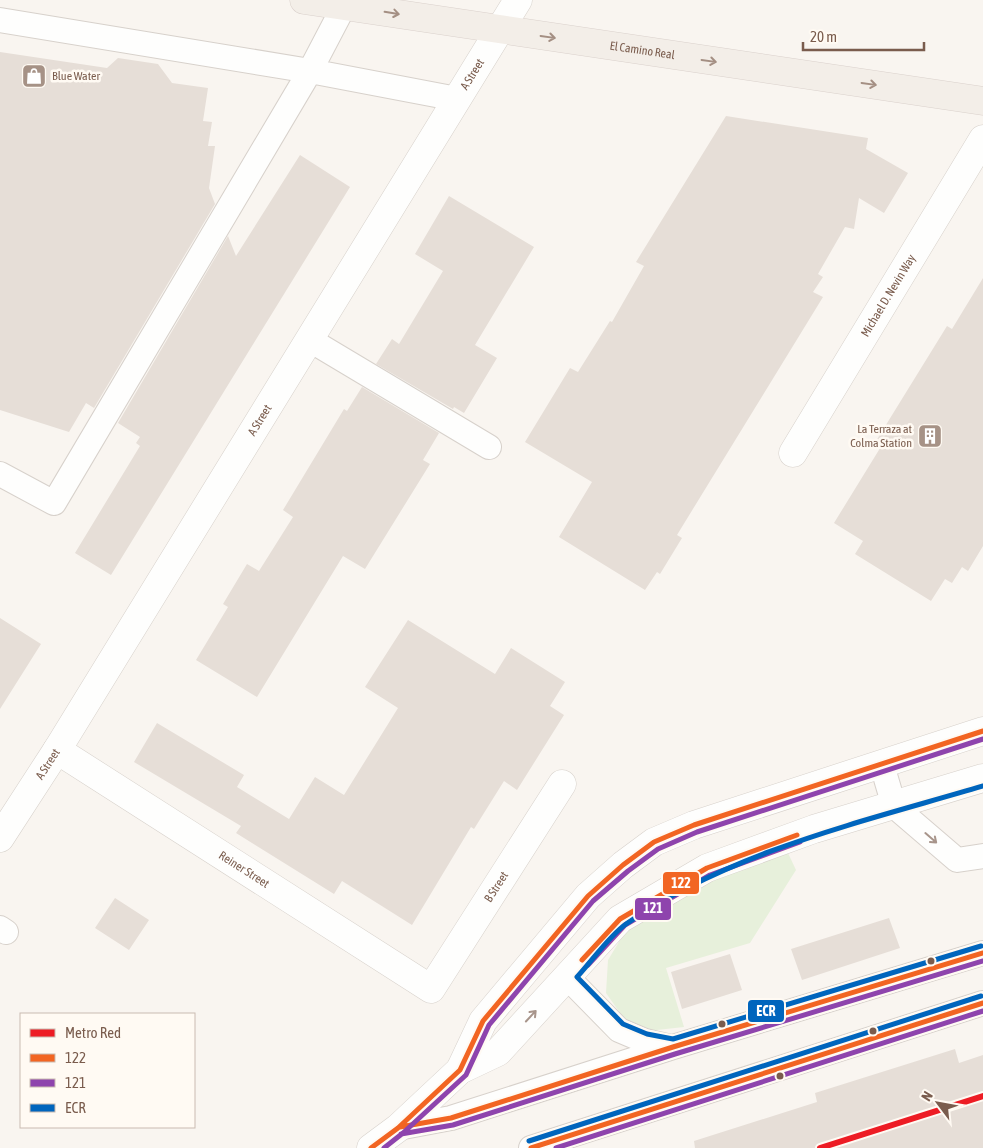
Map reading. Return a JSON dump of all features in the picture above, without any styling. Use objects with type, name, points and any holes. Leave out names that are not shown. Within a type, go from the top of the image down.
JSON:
[{"type":"main road","name":"El Camino Real","points":[[304,0],[983,101]]},
{"type":"street","name":"A Street","points":[[0,838],[57,750],[518,0]]},
{"type":"street","name":"Michael D. Nevin Way","points":[[793,452],[983,139]]},
{"type":"street","points":[[460,1070],[484,1021],[588,896],[623,864],[654,842],[694,825],[983,731]]},
{"type":"street","name":"Reiner Street","points":[[57,750],[431,989]]},
{"type":"street","points":[[371,1148],[398,1128],[460,1070],[498,1052],[620,919],[707,868],[814,829],[983,778]]},
{"type":"street","name":"B Street","points":[[431,989],[562,784]]},
{"type":"lane","points":[[0,474],[54,503],[310,71],[344,6]]},
{"type":"lane","points":[[0,20],[310,71],[458,99]]},
{"type":"lane","points":[[310,340],[489,447]]},
{"type":"lane","points":[[882,765],[894,806],[957,860],[983,856]]},
{"type":"lane","points":[[398,1128],[451,1118],[673,1047],[983,953]]},
{"type":"lane","points":[[567,977],[619,1030],[644,1042],[673,1047]]},
{"type":"lane","points":[[531,1148],[983,1004]]},
{"type":"green space","points":[[788,853],[796,870],[750,943],[666,968],[684,1027],[648,1031],[625,1020],[606,993],[608,960],[625,932],[716,874]]},
{"type":"building","points":[[0,52],[107,68],[118,58],[158,64],[172,83],[208,88],[203,121],[212,122],[208,146],[215,146],[209,188],[215,204],[94,408],[86,403],[69,432],[0,410]]},
{"type":"building","points":[[726,116],[868,138],[866,149],[908,173],[884,213],[859,198],[854,229],[845,227],[818,274],[823,277],[813,292],[823,297],[677,535],[682,538],[660,574],[657,572],[645,590],[559,537],[592,482],[525,442],[570,368],[578,372],[610,321],[612,322],[644,266],[636,262]]},
{"type":"building","points":[[300,155],[350,187],[111,575],[75,553],[140,446],[136,443],[140,437],[118,423],[228,236],[236,256]]},
{"type":"building","points":[[449,196],[534,247],[475,345],[497,358],[464,413],[454,407],[453,409],[376,364],[392,339],[399,344],[443,271],[415,254]]},
{"type":"building","name":"La Terraza at Colma Station","points":[[983,278],[983,546],[968,571],[962,567],[952,583],[945,579],[931,601],[855,554],[863,541],[834,523],[882,445],[876,441],[947,326],[952,329]]},
{"type":"building","points":[[362,387],[439,433],[423,460],[430,464],[365,569],[343,556],[257,697],[196,660],[228,607],[223,604],[247,564],[259,571],[293,517],[283,510],[344,409],[347,411]]},
{"type":"building","points":[[0,618],[41,644],[0,709]]},
{"type":"building","points":[[408,620],[495,674],[511,648],[565,682],[550,706],[564,715],[517,790],[504,781],[474,829],[471,827],[412,925],[342,881],[334,894],[236,833],[241,826],[134,762],[157,723],[244,775],[237,787],[289,819],[315,777],[344,795],[398,708],[365,687]]},
{"type":"building","points":[[115,898],[149,920],[129,950],[95,928]]},
{"type":"building","points":[[889,918],[900,948],[802,980],[791,949]]},
{"type":"building","points":[[730,954],[742,990],[682,1009],[671,972]]},
{"type":"building","points":[[955,1049],[959,1063],[983,1055],[983,1148],[695,1148],[694,1141],[817,1102],[815,1093]]},
{"type":"metro line","name":"Red","points":[[820,1148],[983,1096]]},
{"type":"transit line","name":"122","points":[[371,1148],[398,1128],[460,1070],[483,1021],[588,896],[623,865],[654,842],[694,825],[983,731]]},
{"type":"transit line","name":"121","points":[[384,1148],[466,1075],[489,1025],[593,901],[628,871],[658,849],[697,832],[983,739]]},
{"type":"transit line","name":"ECR","points":[[981,946],[673,1039],[647,1034],[623,1024],[577,977],[607,942],[626,924],[667,899],[709,877],[799,841],[983,786]]},
{"type":"transit line","name":"122","points":[[582,960],[620,919],[707,868],[797,835]]},
{"type":"transit line","name":"121","points":[[588,965],[625,925],[710,875],[800,842]]},
{"type":"transit line","name":"122","points":[[400,1127],[451,1118],[673,1047],[983,953]]},
{"type":"transit line","name":"121","points":[[401,1134],[453,1125],[675,1054],[983,961]]},
{"type":"transit line","name":"ECR","points":[[529,1141],[981,996]]},
{"type":"transit line","name":"122","points":[[531,1148],[983,1003]]},
{"type":"transit line","name":"121","points":[[556,1148],[983,1011]]},
{"type":"place","name":"Blue Water","points":[[34,76]]},
{"type":"place","name":"La Terraza at Colma Station","points":[[930,436]]}]
